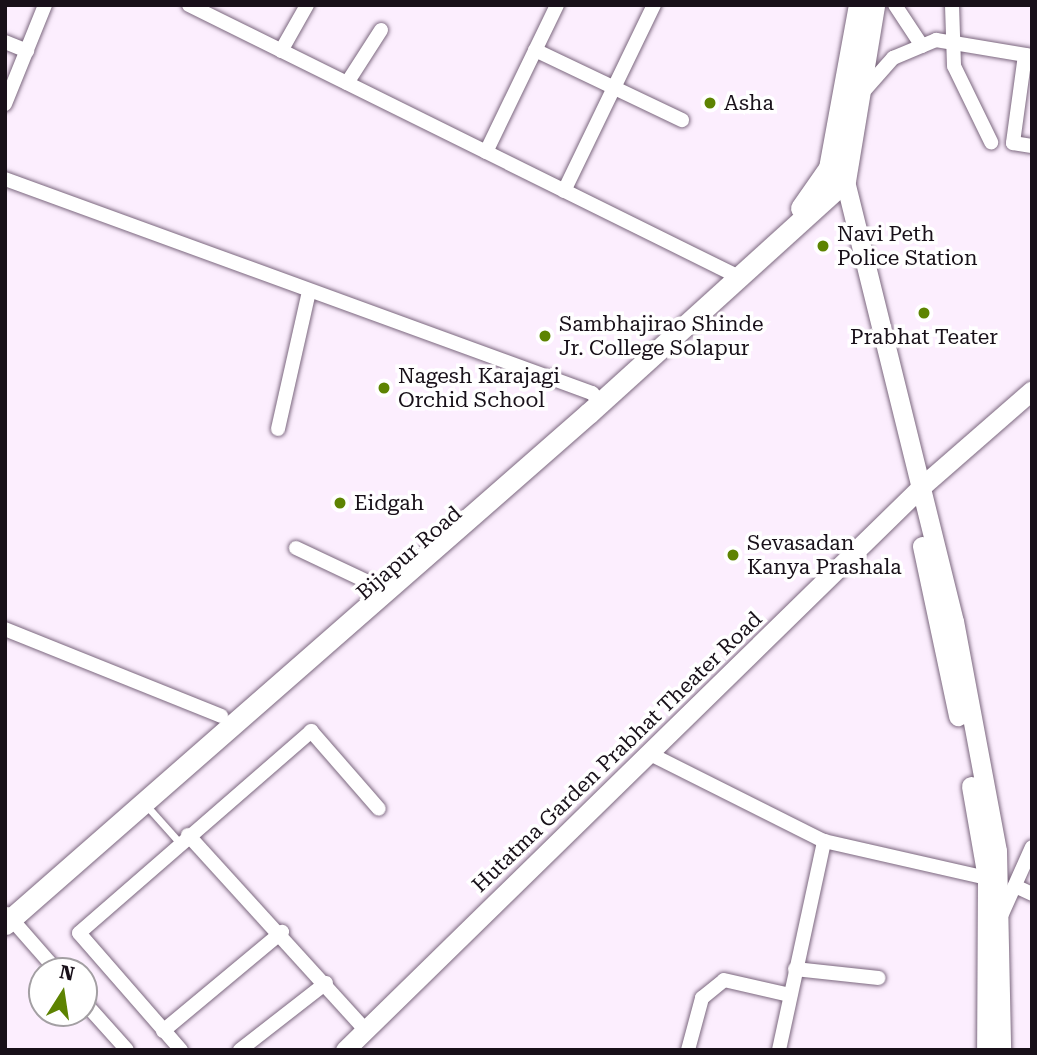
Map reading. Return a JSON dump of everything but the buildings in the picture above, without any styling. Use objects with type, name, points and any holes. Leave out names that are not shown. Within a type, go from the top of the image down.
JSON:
[{"type":"main road","points":[[859,5],[836,180],[916,492],[956,635],[997,851],[1002,914],[1001,1050]]},
{"type":"main road","points":[[734,275],[836,180],[858,99],[874,5]]},
{"type":"main road","name":"Bijapur Road","points":[[7,916],[221,716],[372,584],[597,398],[734,275],[811,197],[836,180]]},
{"type":"main road","name":"Hutatma Garden Prabhat Theater Road","points":[[345,1050],[363,1027],[650,754],[916,492],[1032,390]]},
{"type":"main road","points":[[7,916],[142,801],[597,398]]},
{"type":"main road","points":[[916,492],[987,878],[986,1050]]},
{"type":"street","points":[[5,104],[46,5]]},
{"type":"street","points":[[189,5],[734,275]]},
{"type":"street","points":[[281,51],[307,5]]},
{"type":"street","points":[[486,152],[557,5]]},
{"type":"street","points":[[564,191],[654,5]]},
{"type":"street","points":[[895,5],[922,46]]},
{"type":"street","points":[[952,5],[951,39],[954,66],[990,142]]},
{"type":"street","points":[[347,83],[381,30]]},
{"type":"street","points":[[858,99],[877,70],[922,46],[951,39],[1028,56],[1013,143],[1032,146]]},
{"type":"street","points":[[5,42],[27,51]]},
{"type":"street","points":[[535,50],[682,120]]},
{"type":"street","points":[[5,178],[597,398]]},
{"type":"street","points":[[278,429],[309,291]]},
{"type":"street","points":[[296,548],[372,584]]},
{"type":"street","points":[[5,629],[221,716]]},
{"type":"street","points":[[181,1050],[79,933],[183,839],[311,731],[379,809]]},
{"type":"street","points":[[650,754],[824,841],[987,878]]},
{"type":"street","points":[[183,839],[282,932],[363,1027]]},
{"type":"street","points":[[779,1050],[824,841]]},
{"type":"street","points":[[1002,914],[1032,847]]},
{"type":"street","points":[[1015,886],[1032,894]]},
{"type":"street","points":[[7,916],[44,957]]},
{"type":"street","points":[[163,1031],[282,932]]},
{"type":"street","points":[[795,969],[879,978]]},
{"type":"street","points":[[688,1050],[702,998],[723,980],[790,995]]},
{"type":"street","points":[[240,1050],[326,983]]},
{"type":"street","points":[[98,1018],[127,1050]]},
{"type":"lane","points":[[142,801],[183,839]]},
{"type":"place","name":"Asha","points":[[710,103]]},
{"type":"place","name":"Navi Peth Police Station","points":[[823,246]]},
{"type":"place","name":"Prabhat Teater","points":[[924,313]]},
{"type":"place","name":"Sambhajirao Shinde Jr. College Solapur","points":[[545,336]]},
{"type":"place","name":"Nagesh Karajagi Orchid School","points":[[384,388]]},
{"type":"place","name":"Eidgah","points":[[340,503]]},
{"type":"place","name":"Sevasadan Kanya Prashala","points":[[733,555]]}]
